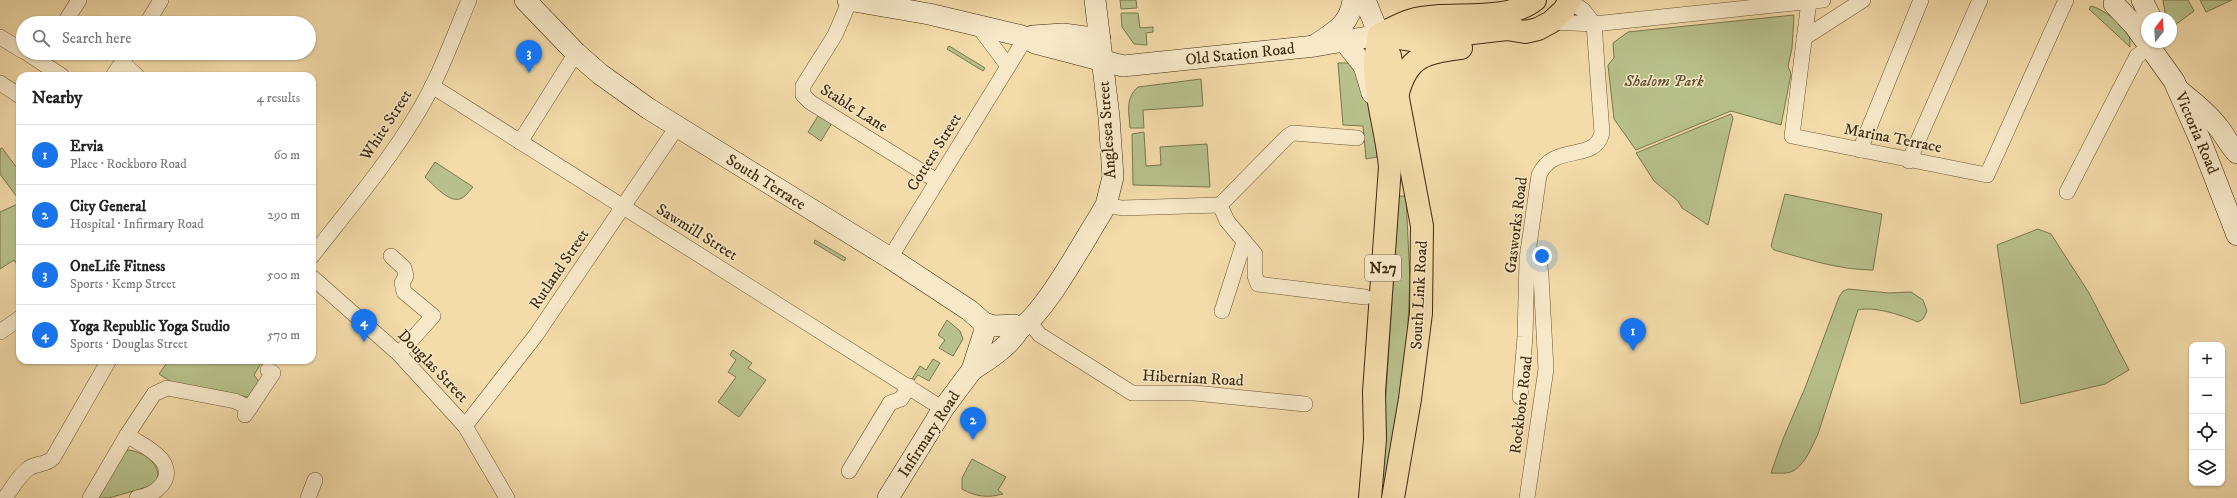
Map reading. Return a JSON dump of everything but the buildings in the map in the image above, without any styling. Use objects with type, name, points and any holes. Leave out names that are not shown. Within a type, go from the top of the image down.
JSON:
[{"type":"highway","points":[[1379,35],[1412,20],[1509,12],[1527,6],[1535,0]]},
{"type":"highway","name":"N27","points":[[1398,93],[1405,72],[1420,56],[1511,40],[1525,32],[1538,29],[1551,22],[1564,10],[1569,1]]},
{"type":"highway","name":"N27","points":[[1379,35],[1411,40],[1507,29],[1525,32]]},
{"type":"highway","name":"N27","points":[[1379,35],[1390,56],[1398,93]]},
{"type":"highway","name":"N27","points":[[1370,498],[1375,439],[1374,392],[1389,191],[1388,144],[1382,117],[1375,60],[1379,35]]},
{"type":"highway","name":"South Link Road","points":[[1393,498],[1410,400],[1421,313],[1422,226],[1398,93]]},
{"type":"main road","points":[[849,0],[894,4],[1022,36],[1063,34],[1100,39]]},
{"type":"main road","name":"Anglesea Street","points":[[1024,325],[1042,306],[1106,204],[1113,177],[1095,0]]},
{"type":"main road","points":[[1315,46],[1338,30],[1347,21],[1352,10],[1353,0]]},
{"type":"main road","points":[[1365,0],[1379,35]]},
{"type":"main road","points":[[2142,0],[2148,12]]},
{"type":"main road","name":"South Terrace","points":[[530,1],[572,59],[678,127],[890,258],[968,310],[984,323]]},
{"type":"main road","name":"Victoria Road","points":[[2113,2],[2141,31]]},
{"type":"main road","name":"Old Station Road","points":[[1022,36],[1035,43],[1102,61],[1123,66],[1135,66],[1315,46],[1379,35]]},
{"type":"main road","points":[[1345,42],[1364,66],[1382,117]]},
{"type":"main road","name":"Victoria Road","points":[[2158,48],[2176,84],[2204,149],[2237,235]]},
{"type":"main road","points":[[2176,84],[2207,114],[2233,148]]},
{"type":"main road","points":[[2204,149],[2233,148]]},
{"type":"main road","points":[[984,323],[994,326],[1024,325]]},
{"type":"main road","name":"Infirmary Road","points":[[888,498],[943,409],[972,370],[984,333],[984,323]]},
{"type":"main road","name":"Infirmary Road","points":[[972,370],[996,354],[1024,325]]},
{"type":"street","points":[[69,16],[80,0]]},
{"type":"street","points":[[151,16],[161,0]]},
{"type":"street","name":"White Street","points":[[316,251],[389,157],[418,113],[432,86],[469,0]]},
{"type":"street","name":"Stable Lane","points":[[849,0],[835,35],[803,86],[803,95],[810,102],[937,181]]},
{"type":"street","points":[[1804,38],[1863,0]]},
{"type":"street","points":[[1860,150],[1921,0]]},
{"type":"street","points":[[1909,161],[1980,0]]},
{"type":"street","name":"Marina Terrace","points":[[1804,38],[1792,136],[1909,161],[1987,175],[2066,0]]},
{"type":"street","points":[[1569,1],[1583,10],[1594,24]]},
{"type":"street","points":[[1551,22],[1594,24],[1739,4],[1816,1],[1804,38]]},
{"type":"street","name":"Gasworks Road","points":[[1520,397],[1525,337],[1528,249],[1535,191],[1542,168],[1558,156],[1593,147],[1601,138],[1594,24]]},
{"type":"street","points":[[978,26],[1008,66]]},
{"type":"street","name":"Cotters Street","points":[[890,258],[1022,44],[1022,36]]},
{"type":"street","points":[[0,37],[16,47]]},
{"type":"street","points":[[2067,192],[2138,56],[2150,48]]},
{"type":"street","points":[[520,142],[572,59]]},
{"type":"street","points":[[38,60],[56,72]]},
{"type":"street","points":[[116,72],[124,60]]},
{"type":"street","points":[[126,60],[134,72]]},
{"type":"street","points":[[0,83],[16,93]]},
{"type":"street","name":"Sawmill Street","points":[[432,86],[909,386],[943,409]]},
{"type":"street","name":"Rutland Street","points":[[465,426],[536,335],[678,127]]},
{"type":"street","points":[[1106,204],[1122,208],[1220,205],[1288,136],[1293,133],[1357,138]]},
{"type":"street","points":[[1220,205],[1227,221],[1254,254],[1256,280],[1262,286],[1365,297]]},
{"type":"street","points":[[1222,311],[1244,242]]},
{"type":"street","name":"Rockboro Road","points":[[1527,498],[1544,387],[1546,352],[1538,258],[1528,249]]},
{"type":"street","points":[[391,256],[406,272],[406,276],[402,283],[404,292],[433,316],[399,354]]},
{"type":"street","name":"Douglas Street","points":[[316,281],[399,354],[465,426],[507,498]]},
{"type":"street","points":[[0,332],[16,321]]},
{"type":"street","name":"Hibernian Road","points":[[1024,325],[1132,393],[1195,393],[1305,404]]},
{"type":"street","points":[[5,498],[26,471],[34,466],[49,462],[53,458],[108,364]]},
{"type":"street","points":[[90,498],[127,435],[154,394],[167,388],[235,401],[247,412],[273,373],[268,370]]},
{"type":"street","points":[[849,471],[890,403],[901,399],[909,386]]},
{"type":"street","points":[[127,435],[159,456],[165,468],[161,486],[154,493],[137,498]]},
{"type":"street","points":[[308,498],[315,480]]},
{"type":"green space","points":[[1120,0],[1136,0],[1137,8],[1121,9]]},
{"type":"green space","points":[[2163,0],[2188,0],[2194,11],[2177,24],[2177,12],[2165,12]]},
{"type":"green space","points":[[2200,0],[2232,0],[2206,12]]},
{"type":"green space","points":[[2091,6],[2107,14],[2126,30],[2129,34],[2130,47],[2089,9]]},
{"type":"green space","points":[[1121,13],[1138,13],[1140,28],[1153,27],[1153,32],[1146,33],[1147,45],[1134,44],[1122,27]]},
{"type":"green space","name":"Shalom Park","points":[[1794,15],[1792,48],[1788,66],[1791,74],[1781,125],[1731,111],[1636,150],[1614,119],[1608,65],[1614,58],[1613,43],[1628,32]]},
{"type":"green space","points":[[949,46],[985,68],[983,71],[947,49]]},
{"type":"green space","points":[[1338,63],[1352,63],[1372,108],[1377,157],[1366,159],[1363,126],[1343,125]]},
{"type":"green space","points":[[1201,79],[1203,106],[1143,110],[1144,128],[1130,128],[1129,101],[1134,91],[1138,87]]},
{"type":"green space","points":[[1731,114],[1733,118],[1708,225],[1682,208],[1678,201],[1654,181],[1636,153]]},
{"type":"green space","points":[[818,116],[832,123],[821,141],[808,132]]},
{"type":"green space","points":[[1144,132],[1146,166],[1161,165],[1160,147],[1207,144],[1210,187],[1133,185],[1132,134]]},
{"type":"green space","points":[[2,148],[16,167],[16,196],[0,174],[0,149]]},
{"type":"green space","points":[[435,162],[473,187],[462,198],[457,199],[452,199],[442,193],[425,177]]},
{"type":"green space","points":[[1785,194],[1882,214],[1873,270],[1860,270],[1835,266],[1774,250],[1771,246]]},
{"type":"green space","points":[[1399,196],[1406,196],[1410,281],[1407,343],[1386,498],[1379,498]]},
{"type":"green space","points":[[16,205],[16,263],[14,260],[0,269],[0,212]]},
{"type":"green space","points":[[2038,229],[2051,234],[2089,293],[2129,370],[2105,384],[2021,404],[1997,245]]},
{"type":"green space","points":[[815,240],[846,258],[844,261],[814,243]]},
{"type":"green space","points":[[1848,289],[1889,293],[1911,292],[1923,300],[1927,311],[1923,319],[1918,322],[1880,310],[1858,310],[1818,434],[1811,449],[1805,460],[1793,471],[1786,473],[1771,473],[1839,297],[1843,291]]},
{"type":"green space","points":[[947,320],[960,331],[963,339],[953,356],[939,348],[945,340],[938,335]]},
{"type":"green space","points":[[733,350],[752,363],[748,368],[766,380],[739,417],[718,402],[736,377],[728,372],[736,360],[730,355]]},
{"type":"green space","points":[[933,359],[940,363],[929,381],[918,375],[914,380],[912,379],[920,366],[926,370]]},
{"type":"green space","points":[[166,364],[261,364],[254,375],[259,382],[248,397],[173,383],[159,374]]},
{"type":"green space","points":[[126,450],[142,454],[152,461],[158,476],[154,485],[109,498],[96,498]]},
{"type":"green space","points":[[972,459],[1006,477],[998,490],[1003,494],[982,496],[972,494],[962,489],[962,478]]},
{"type":"place","name":"OneLife Fitness","points":[[529,73]]},
{"type":"place","name":"Yoga Republic Yoga Studio","points":[[364,342]]},
{"type":"place","name":"Ervia","points":[[1633,351]]},
{"type":"place","name":"City General","points":[[973,440]]}]
